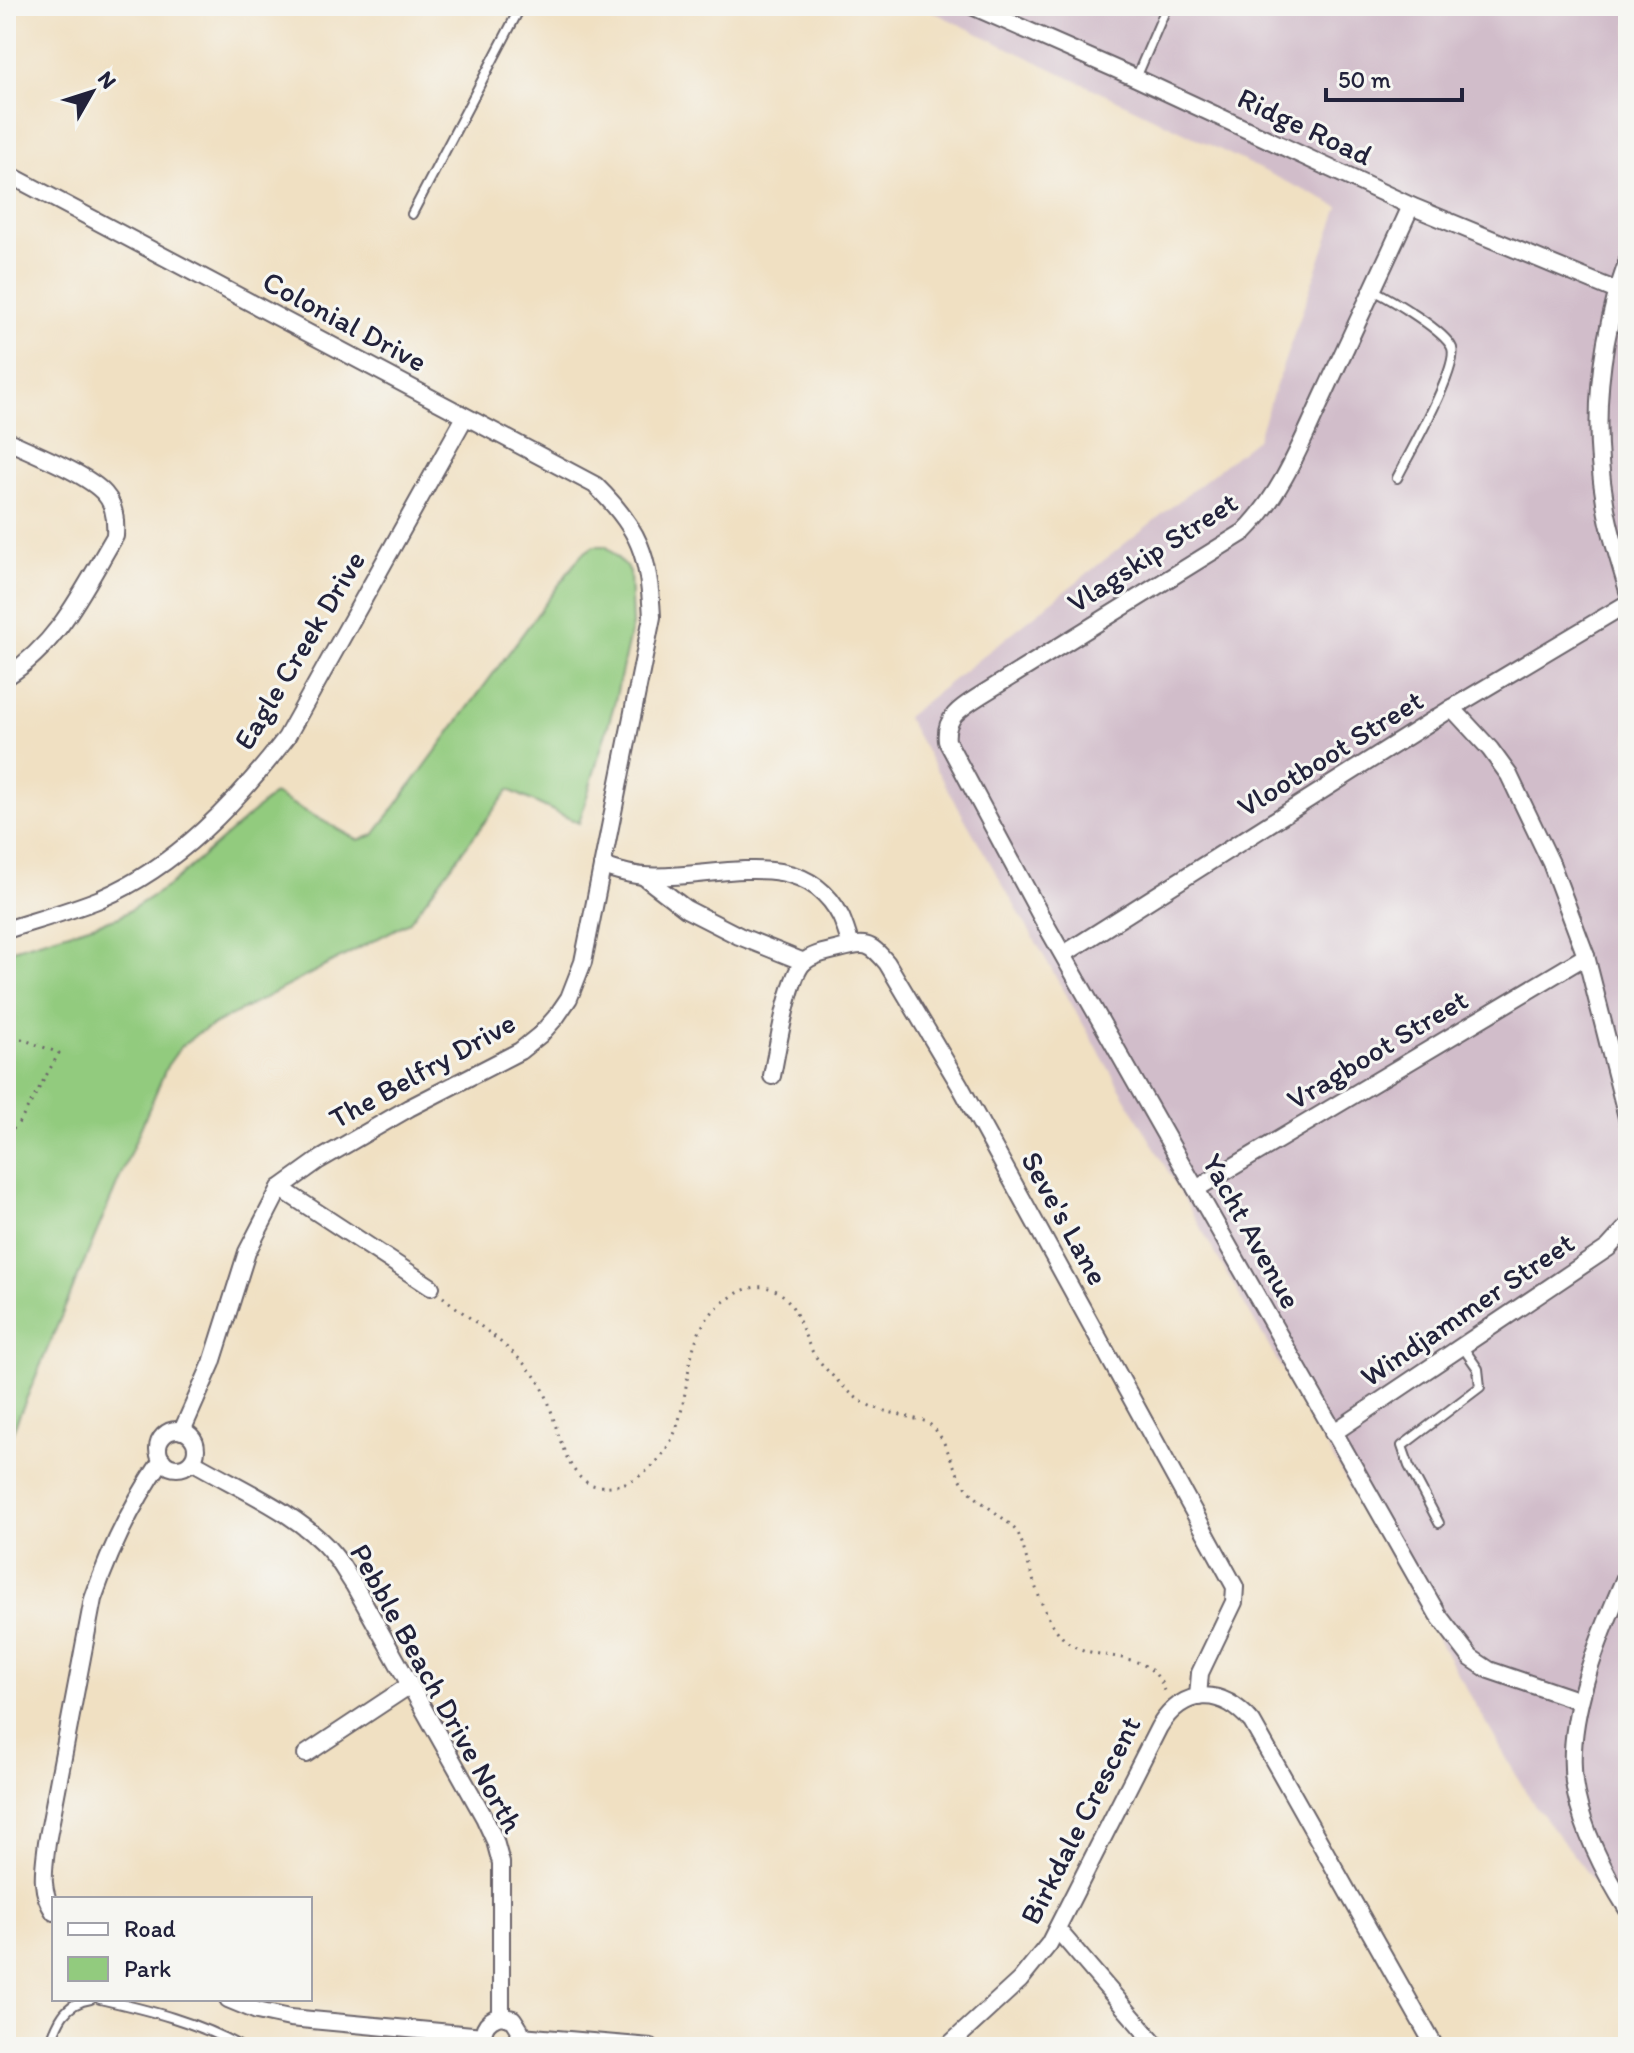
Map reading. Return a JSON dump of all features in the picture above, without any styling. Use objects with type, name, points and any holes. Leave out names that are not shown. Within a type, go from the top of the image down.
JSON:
[{"type":"street","name":"Ridge Road","points":[[972,6],[1136,78],[1411,206],[1617,291]]},
{"type":"street","name":"Colonial Drive","points":[[6,173],[595,485],[621,510],[638,540]]},
{"type":"street","name":"Vlagskip Street","points":[[949,721],[981,695],[1244,532],[1259,517],[1272,500],[1294,457],[1411,206]]},
{"type":"street","points":[[1628,260],[1617,291],[1601,366],[1598,435],[1605,503],[1628,591]]},
{"type":"street","name":"Eagle Creek Drive","points":[[6,930],[101,898],[141,877],[195,840],[259,773],[286,738],[465,417]]},
{"type":"street","points":[[6,440],[89,481],[106,495],[116,524],[115,536],[61,628],[24,665],[6,677]]},
{"type":"street","name":"The Belfry Drive","points":[[182,1431],[212,1363],[247,1252],[280,1188],[319,1160],[409,1108],[520,1051],[541,1034],[569,998],[583,962],[652,617],[650,576],[638,540]]},
{"type":"street","name":"Vlootboot Street","points":[[1064,954],[1452,708],[1628,603]]},
{"type":"street","points":[[1452,708],[1490,749],[1515,787],[1551,863],[1586,956],[1628,1121]]},
{"type":"street","name":"Yacht Avenue","points":[[949,721],[947,741],[1333,1433],[1438,1615],[1471,1658],[1489,1670],[1580,1701]]},
{"type":"street","points":[[602,866],[643,876],[782,871],[801,876],[820,889],[840,915],[851,946],[818,954],[804,962],[793,981],[772,1076]]},
{"type":"street","points":[[643,876],[686,909],[739,936],[804,962]]},
{"type":"street","name":"Seve's Lane","points":[[851,946],[862,943],[874,948],[887,963],[943,1057],[1235,1587],[1234,1602],[1200,1673],[1198,1697]]},
{"type":"street","name":"Vragboot Street","points":[[1196,1189],[1586,956]]},
{"type":"street","points":[[280,1188],[431,1287]]},
{"type":"street","name":"Windjammer Street","points":[[1333,1433],[1608,1248],[1628,1226]]},
{"type":"street","points":[[169,1432],[188,1433],[196,1443],[197,1450],[192,1461],[177,1468],[162,1460],[158,1448],[169,1432]]},
{"type":"street","points":[[52,1909],[46,1900],[43,1883],[47,1842],[93,1599],[106,1560],[136,1498],[162,1460]]},
{"type":"street","name":"Pebble Beach Drive North","points":[[192,1461],[283,1513],[333,1553],[484,1817],[501,1863],[501,2016]]},
{"type":"street","points":[[1628,1571],[1609,1615],[1580,1701],[1574,1738],[1575,1791],[1585,1829],[1609,1880],[1628,1910]]},
{"type":"street","points":[[306,1754],[410,1685]]},
{"type":"street","points":[[1198,1697],[1224,1700],[1238,1707],[1252,1722],[1435,2047]]},
{"type":"street","name":"Birkdale Crescent","points":[[947,2047],[1020,1980],[1057,1929],[1159,1727],[1170,1709],[1198,1697]]},
{"type":"street","points":[[1057,1929],[1158,2047]]},
{"type":"street","points":[[233,2001],[257,2011],[290,2018],[485,2042],[488,2023],[501,2016],[513,2019],[520,2030],[519,2042],[651,2047]]},
{"type":"lane","points":[[412,214],[521,6]]},
{"type":"lane","points":[[1136,78],[1167,6]]},
{"type":"lane","points":[[1373,290],[1446,338],[1453,351],[1449,375],[1397,478]]},
{"type":"lane","points":[[1439,1523],[1402,1446],[1480,1387],[1478,1369],[1462,1346]]},
{"type":"lane","points":[[49,2047],[64,2010],[79,2001]]},
{"type":"lane","points":[[109,2001],[145,2009],[218,2033],[241,2047]]},
{"type":"path","points":[[6,1033],[59,1053],[21,1120],[6,1137]]},
{"type":"path","points":[[431,1287],[519,1359],[544,1390],[558,1436],[577,1474],[595,1487],[626,1484],[643,1475],[662,1457],[679,1421],[688,1365],[703,1324],[720,1304],[744,1289],[765,1287],[779,1293],[795,1310],[815,1355],[851,1393],[865,1405],[927,1422],[943,1442],[962,1481],[975,1498],[1018,1533],[1039,1596],[1062,1638],[1085,1651],[1138,1662],[1159,1677],[1170,1709]]},
{"type":"shaded area","points":[[921,6],[1628,6],[1628,1926],[1530,1799],[906,717],[1257,439],[1339,207]]},
{"type":"green space","points":[[594,546],[606,546],[630,571],[632,625],[614,705],[579,823],[509,790],[409,922],[198,1033],[180,1048],[167,1066],[6,1447],[6,951],[119,917],[171,884],[274,794],[358,840],[374,835],[581,555]]}]
